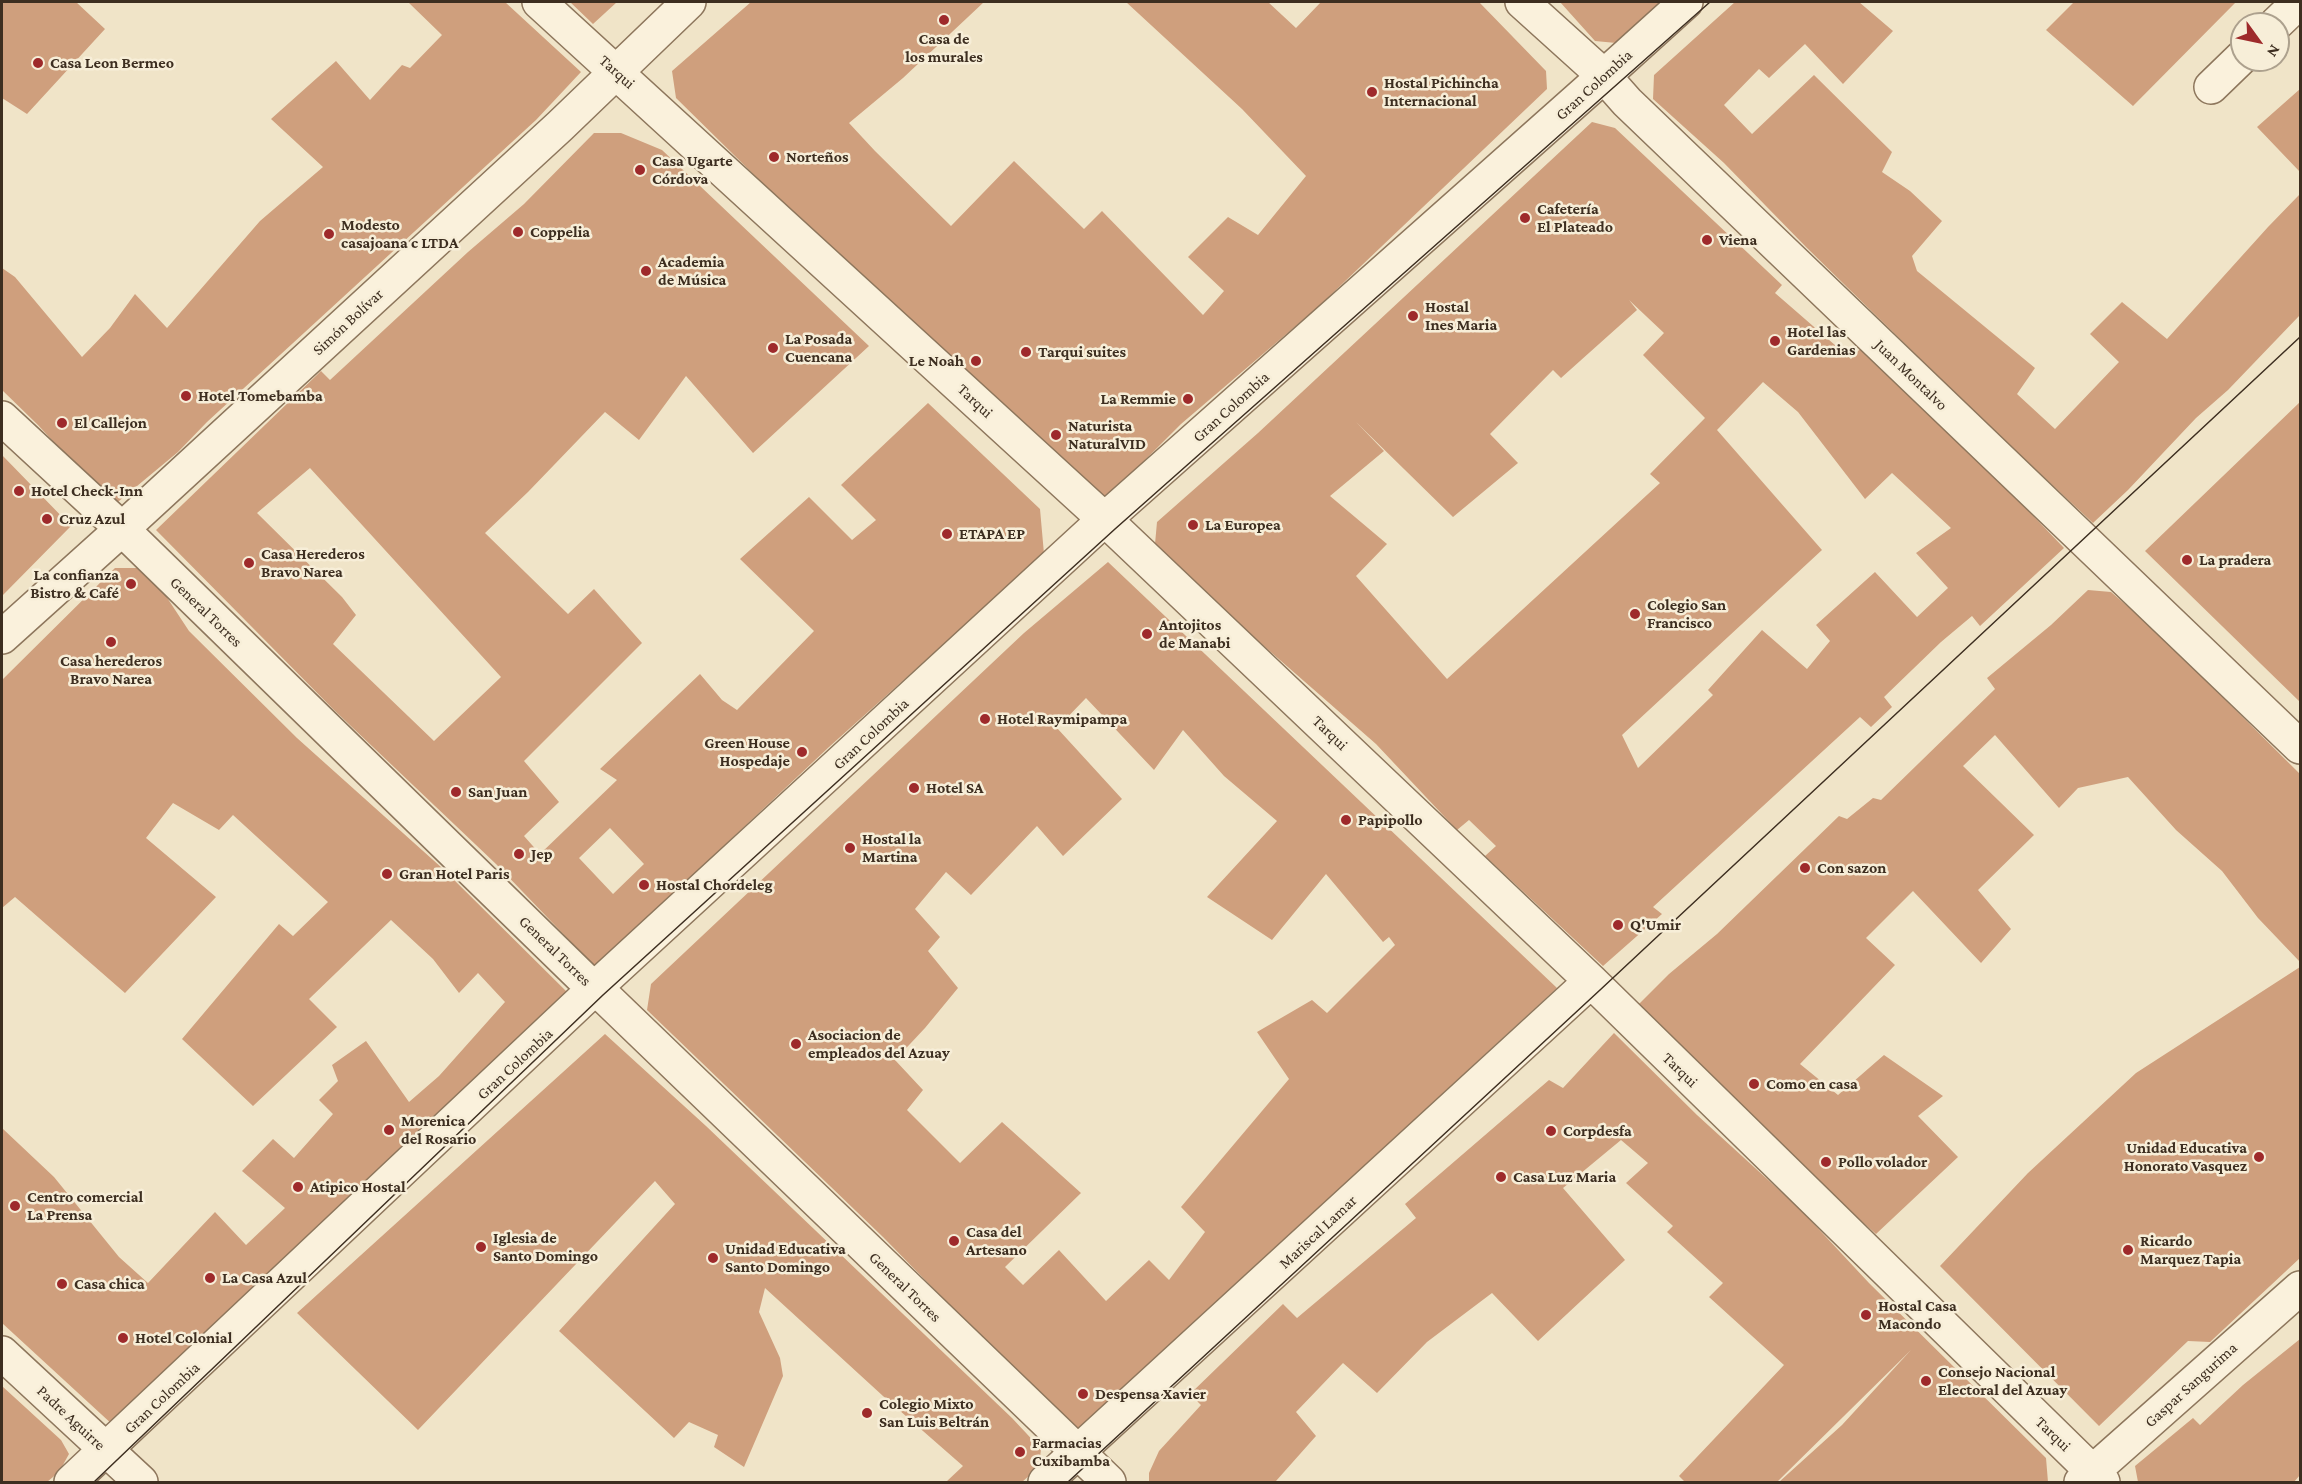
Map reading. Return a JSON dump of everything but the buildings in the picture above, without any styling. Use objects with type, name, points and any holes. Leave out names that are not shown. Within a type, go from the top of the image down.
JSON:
[{"type":"street","name":"Tarqui","points":[[539,2],[1104,519],[1591,981],[2092,1479]]},
{"type":"street","name":"Simón Bolívar","points":[[2,637],[122,529],[690,2]]},
{"type":"street","name":"Juan Montalvo","points":[[1522,2],[1604,76],[1661,135],[2301,747]]},
{"type":"street","name":"Gran Colombia","points":[[71,1482],[594,989],[1104,519],[1686,2]]},
{"type":"street","points":[[2211,87],[2230,69]]},
{"type":"street","name":"General Torres","points":[[2,418],[122,529],[594,989],[603,995],[1076,1453],[1109,1482]]},
{"type":"street","name":"Mariscal Lamar","points":[[1045,1482],[1591,981]]},
{"type":"street","name":"Gaspar Sangurima","points":[[2092,1479],[2301,1288]]},
{"type":"street","name":"Padre Aguirre","points":[[2,1353],[141,1482]]},
{"type":"tram line","points":[[94,1482],[603,995],[1115,529],[1710,2]]},
{"type":"tram line","points":[[1068,1482],[2300,337]]},
{"type":"place","name":"Casa de los murales","points":[[944,20]]},
{"type":"place","name":"Casa Leon Bermeo","points":[[38,63]]},
{"type":"place","name":"Hostal Pichincha Internacional","points":[[1372,92]]},
{"type":"place","name":"Norteños","points":[[774,157]]},
{"type":"place","name":"Casa Ugarte Córdova","points":[[640,170]]},
{"type":"place","name":"Cafetería El Plateado","points":[[1525,218]]},
{"type":"place","name":"Coppelia","points":[[518,232]]},
{"type":"place","name":"Modesto casajoana c LTDA","points":[[329,234]]},
{"type":"place","name":"Viena","points":[[1707,240]]},
{"type":"place","name":"Academia de Música","points":[[646,271]]},
{"type":"place","name":"Hostal Ines Maria","points":[[1413,316]]},
{"type":"place","name":"Hotel las Gardenias","points":[[1775,341]]},
{"type":"place","name":"La Posada Cuencana","points":[[773,348]]},
{"type":"place","name":"Tarqui suites","points":[[1026,352]]},
{"type":"place","name":"Le Noah","points":[[976,361]]},
{"type":"place","name":"Hotel Tomebamba","points":[[186,396]]},
{"type":"place","name":"La Remmie","points":[[1188,399]]},
{"type":"place","name":"El Callejon","points":[[62,423]]},
{"type":"place","name":"Naturista NaturalVID","points":[[1056,435]]},
{"type":"place","name":"Hotel Check-Inn","points":[[19,491]]},
{"type":"place","name":"Cruz Azul","points":[[47,519]]},
{"type":"place","name":"La Europea","points":[[1193,525]]},
{"type":"place","name":"ETAPA EP","points":[[947,534]]},
{"type":"place","name":"La pradera","points":[[2187,560]]},
{"type":"place","name":"Casa Herederos Bravo Narea","points":[[249,563]]},
{"type":"place","name":"La confianza Bistro & Café","points":[[131,584]]},
{"type":"place","name":"Colegio San Francisco","points":[[1635,614]]},
{"type":"place","name":"Antojitos de Manabi","points":[[1147,634]]},
{"type":"place","name":"Casa herederos Bravo Narea","points":[[111,642]]},
{"type":"place","name":"Hotel Raymipampa","points":[[985,719]]},
{"type":"place","name":"Green House Hospedaje","points":[[802,752]]},
{"type":"place","name":"Hotel SA","points":[[914,788]]},
{"type":"place","name":"San Juan","points":[[456,792]]},
{"type":"place","name":"Papipollo","points":[[1346,820]]},
{"type":"place","name":"Hostal la Martina","points":[[850,848]]},
{"type":"place","name":"Jep","points":[[519,854]]},
{"type":"place","name":"Con sazon","points":[[1805,868]]},
{"type":"place","name":"Gran Hotel Paris","points":[[387,874]]},
{"type":"place","name":"Hostal Chordeleg","points":[[644,885]]},
{"type":"place","name":"Q'Umir","points":[[1618,925]]},
{"type":"place","name":"Asociacion de empleados del Azuay","points":[[796,1044]]},
{"type":"place","name":"Como en casa","points":[[1754,1084]]},
{"type":"place","name":"Morenica del Rosario","points":[[389,1130]]},
{"type":"place","name":"Corpdesfa","points":[[1551,1131]]},
{"type":"place","name":"Unidad Educativa Honorato Vasquez","points":[[2259,1157]]},
{"type":"place","name":"Pollo volador","points":[[1826,1162]]},
{"type":"place","name":"Casa Luz Maria","points":[[1501,1177]]},
{"type":"place","name":"Atipico Hostal","points":[[298,1187]]},
{"type":"place","name":"Centro comercial La Prensa","points":[[15,1206]]},
{"type":"place","name":"Casa del Artesano","points":[[954,1241]]},
{"type":"place","name":"Iglesia de Santo Domingo","points":[[481,1247]]},
{"type":"place","name":"Ricardo Marquez Tapia","points":[[2128,1250]]},
{"type":"place","name":"Unidad Educativa Santo Domingo","points":[[713,1258]]},
{"type":"place","name":"La Casa Azul","points":[[210,1278]]},
{"type":"place","name":"Casa chica","points":[[62,1284]]},
{"type":"place","name":"Hostal Casa Macondo","points":[[1866,1315]]},
{"type":"place","name":"Hotel Colonial","points":[[123,1338]]},
{"type":"place","name":"Consejo Nacional Electoral del Azuay","points":[[1926,1381]]},
{"type":"place","name":"Despensa Xavier","points":[[1083,1394]]},
{"type":"place","name":"Colegio Mixto San Luis Beltrán","points":[[867,1413]]},
{"type":"place","name":"Farmacias Cuxibamba","points":[[1020,1452]]}]
